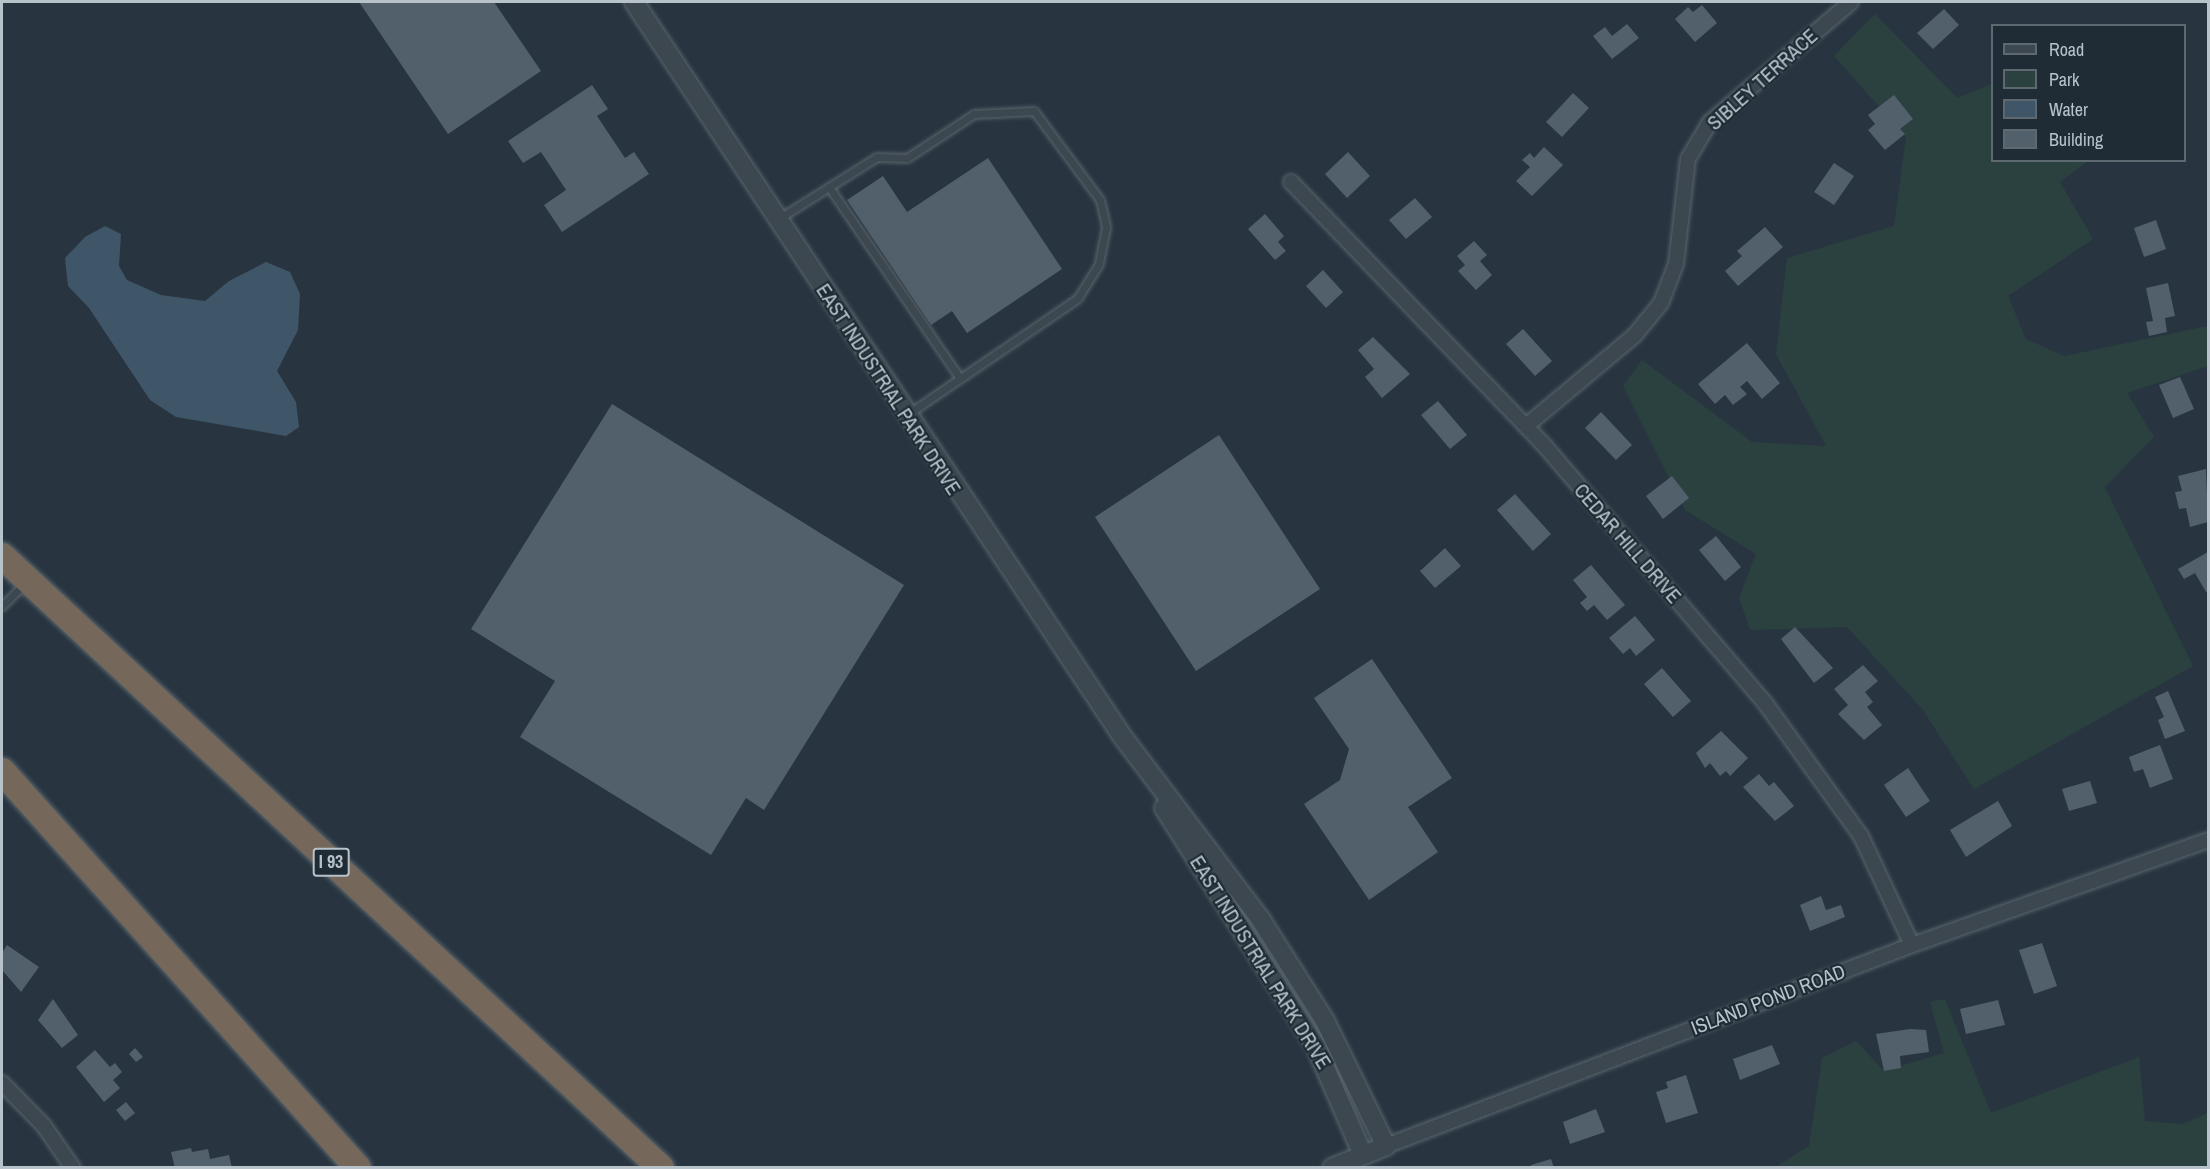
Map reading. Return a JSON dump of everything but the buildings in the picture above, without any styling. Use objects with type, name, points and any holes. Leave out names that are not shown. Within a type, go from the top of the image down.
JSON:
[{"type":"highway","name":"I 93","points":[[2,556],[661,1167]]},
{"type":"highway","points":[[2,771],[354,1161]]},
{"type":"street","name":"EAST INDUSTRIAL PARK DRIVE","points":[[634,2],[906,415],[1148,774],[1316,1047],[1363,1155]]},
{"type":"street","name":"SIBLEY TERRACE","points":[[1526,426],[1634,336],[1661,303],[1676,264],[1688,159],[1710,122],[1851,2]]},
{"type":"street","name":"CEDAR HILL DRIVE","points":[[1291,182],[1526,426],[1765,703],[1839,802],[1861,836],[1912,945]]},
{"type":"street","name":"EAST INDUSTRIAL PARK DRIVE","points":[[1148,774],[1221,865],[1293,970],[1344,1056],[1386,1146]]},
{"type":"street","name":"ISLAND POND ROAD","points":[[1332,1167],[1912,945],[2208,840]]},
{"type":"street","points":[[2,1083],[44,1126],[73,1167]]},
{"type":"lane","points":[[777,219],[877,157],[907,158],[974,114],[1034,111],[1100,200],[1106,227],[1099,264],[1078,298],[906,415]]},
{"type":"lane","points":[[829,187],[960,378]]},
{"type":"lane","points":[[2,606],[28,580]]},
{"type":"green space","points":[[1875,14],[1957,98],[1991,84],[1991,162],[2087,162],[2060,182],[2093,239],[2008,296],[2026,339],[2064,356],[2208,326],[2208,366],[2127,393],[2154,437],[2105,487],[2193,666],[1974,789],[1923,710],[1847,627],[1750,630],[1739,597],[1756,554],[1685,510],[1623,386],[1642,360],[1752,442],[1826,446],[1776,354],[1787,258],[1894,226],[1906,137],[1834,56]]},
{"type":"green space","points":[[1945,999],[1991,1113],[2139,1057],[2145,1121],[2182,1124],[2208,1113],[2208,1167],[1774,1168],[1809,1146],[1822,1058],[1856,1041],[1884,1071],[1944,1053],[1930,1002]]},
{"type":"water","points":[[105,226],[121,234],[119,266],[127,280],[161,295],[205,301],[229,281],[266,262],[290,272],[300,294],[298,330],[277,371],[296,402],[299,427],[286,436],[176,417],[150,400],[89,308],[68,286],[65,258],[85,237]]}]
